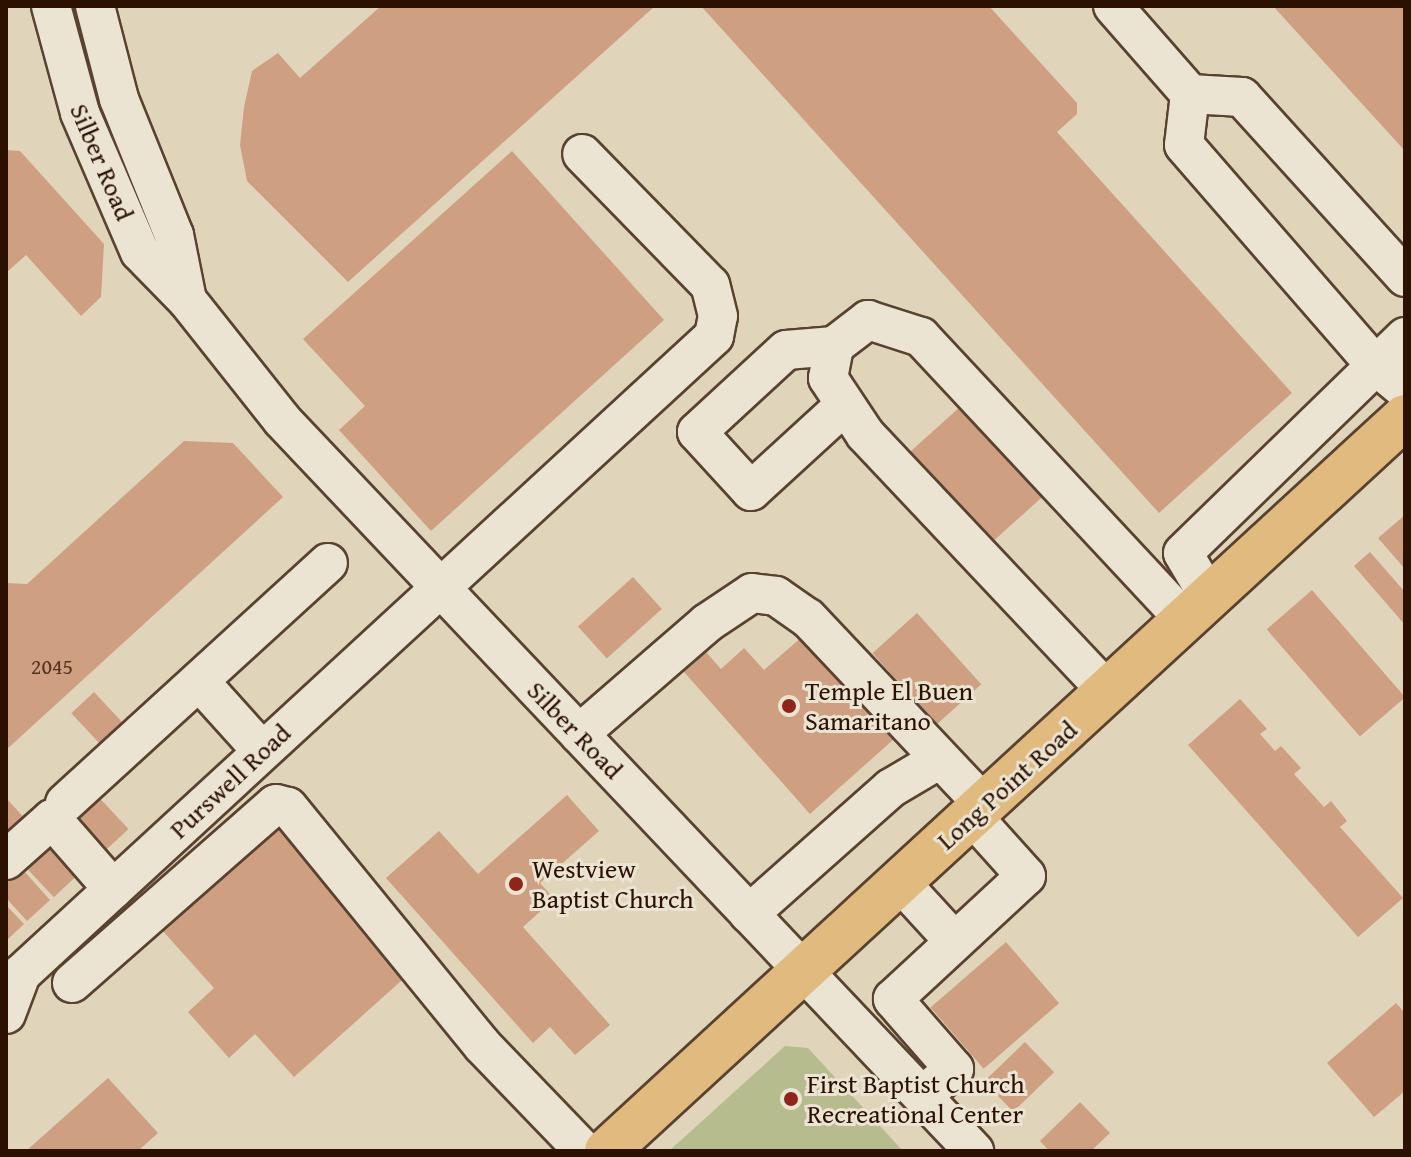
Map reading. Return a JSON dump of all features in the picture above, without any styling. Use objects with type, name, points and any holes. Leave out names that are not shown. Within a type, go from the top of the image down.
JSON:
[{"type":"main road","name":"Long Point Road","points":[[607,1151],[802,969],[1400,431]]},
{"type":"street","name":"Silber Road","points":[[51,6],[80,113],[140,252],[187,300],[282,420],[974,1151]]},
{"type":"street","name":"Silber Road","points":[[95,6],[119,99],[174,235],[187,300]]},
{"type":"street","points":[[1113,6],[1190,94],[1242,97],[1405,277]]},
{"type":"street","points":[[1190,94],[1184,145],[1375,365],[1405,390]]},
{"type":"street","name":"Purswell Road","points":[[6,1014],[21,974],[714,336],[718,316],[710,285],[582,154]]},
{"type":"street","points":[[845,405],[751,491],[697,432],[786,350],[834,346],[868,320],[921,337],[1198,610]]},
{"type":"street","points":[[1198,610],[1183,553],[1405,337]]},
{"type":"street","points":[[834,346],[828,378],[865,434],[1108,692]]},
{"type":"street","points":[[65,803],[328,563]]},
{"type":"street","points":[[579,734],[640,676],[752,593],[776,596],[808,618],[940,759],[1026,876],[893,999],[954,1069],[922,1096]]},
{"type":"street","points":[[199,681],[262,751]]},
{"type":"street","points":[[749,914],[891,788],[940,759]]},
{"type":"street","points":[[72,983],[276,804],[288,807],[483,1046],[584,1151]]},
{"type":"street","points":[[6,860],[52,819],[113,889]]},
{"type":"street","points":[[900,882],[954,941]]},
{"type":"street","points":[[865,1035],[899,1006]]},
{"type":"green space","name":"First Baptist Church Recreational Center","points":[[785,1046],[808,1048],[903,1151],[669,1151]]},
{"type":"building","points":[[381,6],[655,6],[348,282],[247,181],[240,145],[244,107],[252,71],[278,53],[300,78]]},
{"type":"building","points":[[701,6],[989,6],[1077,103],[1077,114],[1057,132],[1292,393],[1159,513]]},
{"type":"building","points":[[1273,6],[1405,6],[1405,151]]},
{"type":"building","points":[[6,150],[20,151],[104,244],[101,297],[81,316],[26,255],[6,273]]},
{"type":"building","points":[[512,151],[664,320],[431,531],[339,430],[365,406],[303,339]]},
{"type":"building","points":[[961,406],[1043,497],[988,546],[906,456]]},
{"type":"building","points":[[184,441],[233,443],[283,497],[6,750],[6,583],[27,584]]},
{"type":"building","points":[[1405,515],[1405,569],[1378,538]]},
{"type":"building","points":[[1370,552],[1405,592],[1405,625],[1354,566]]},
{"type":"building","points":[[633,577],[662,609],[607,658],[578,627]]},
{"type":"building","points":[[1312,590],[1405,697],[1360,737],[1267,629]]},
{"type":"building","points":[[917,613],[981,684],[937,724],[872,653]]},
{"type":"building","name":"Temple El Buen Samaritano","points":[[803,636],[894,739],[810,814],[684,672],[706,652],[721,669],[744,648],[764,670]]},
{"type":"building","points":[[94,692],[129,729],[106,750],[71,713]]},
{"type":"building","points":[[1240,699],[1267,729],[1260,734],[1275,751],[1281,746],[1301,768],[1294,774],[1324,807],[1331,801],[1347,821],[1340,827],[1403,898],[1358,937],[1188,745]]},
{"type":"building","points":[[93,791],[128,829],[105,851],[70,813]]},
{"type":"building","points":[[567,795],[599,831],[540,883],[554,899],[523,927],[610,1025],[575,1055],[550,1027],[533,1043],[386,878],[439,831],[478,874]]},
{"type":"building","points":[[6,798],[28,822],[6,842]]},
{"type":"building","points":[[277,824],[411,972],[294,1077],[255,1034],[229,1058],[188,1012],[214,988],[161,929]]},
{"type":"building","points":[[41,838],[76,876],[54,897],[18,859]]},
{"type":"building","points":[[15,861],[50,900],[27,921],[6,898],[6,870]]},
{"type":"building","points":[[6,905],[24,924],[6,941]]},
{"type":"building","points":[[1006,942],[1059,1003],[984,1069],[931,1008]]},
{"type":"building","points":[[1396,1003],[1405,1013],[1405,1091],[1374,1117],[1327,1063]]},
{"type":"building","points":[[1025,1042],[1054,1072],[1013,1112],[984,1082]]},
{"type":"building","points":[[108,1078],[158,1133],[138,1151],[26,1151]]},
{"type":"building","points":[[1080,1102],[1110,1133],[1091,1151],[1049,1151],[1040,1141]]},
{"type":"place","name":"Temple El Buen Samaritano","points":[[789,706]]},
{"type":"place","name":"Westview Baptist Church","points":[[516,884]]},
{"type":"place","name":"First Baptist Church Recreational Center","points":[[791,1099]]}]
